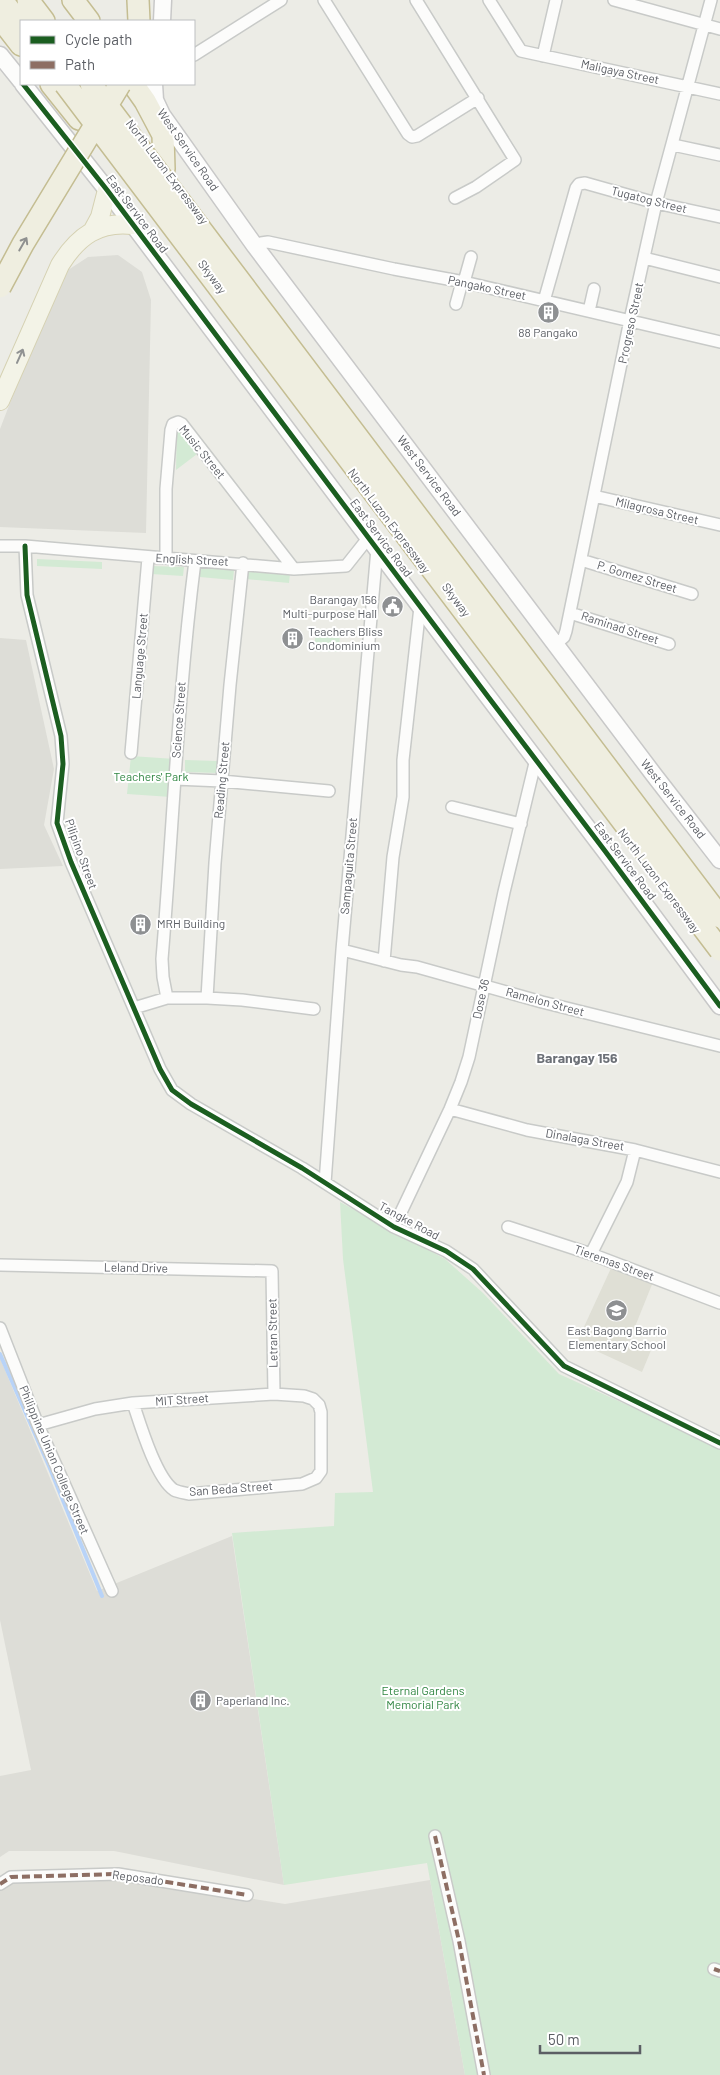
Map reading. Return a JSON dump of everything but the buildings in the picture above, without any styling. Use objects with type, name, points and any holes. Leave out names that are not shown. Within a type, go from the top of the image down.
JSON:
[{"type":"highway","points":[[2,0],[20,24]]},
{"type":"highway","points":[[28,0],[43,20]]},
{"type":"highway","points":[[42,0],[56,20]]},
{"type":"highway","points":[[73,0],[88,20]]},
{"type":"highway","points":[[138,0],[139,20]]},
{"type":"highway","points":[[0,18],[20,45]]},
{"type":"highway","name":"North Luzon Expressway","points":[[52,85],[367,492],[720,962]]},
{"type":"highway","name":"Skyway","points":[[66,85],[720,950]]},
{"type":"highway","name":"Skyway","points":[[92,85],[720,917]]},
{"type":"highway","name":"North Luzon Expressway","points":[[103,85],[720,907]]},
{"type":"highway","points":[[0,287],[23,244],[119,85]]},
{"type":"highway","points":[[134,85],[145,101],[163,135],[164,169]]},
{"type":"main road","points":[[93,230],[100,217],[107,190]]},
{"type":"main road","points":[[0,401],[60,264],[69,250],[93,230],[106,225],[133,225]]},
{"type":"street","points":[[162,20],[163,0]]},
{"type":"street","points":[[195,54],[281,0]]},
{"type":"street","points":[[324,0],[408,134],[412,137],[417,136],[478,98]]},
{"type":"street","points":[[416,0],[515,160],[476,187],[454,198]]},
{"type":"street","name":"Maligaya Street","points":[[489,0],[520,51],[626,72],[720,94]]},
{"type":"street","points":[[543,56],[556,0]]},
{"type":"street","points":[[614,0],[720,29]]},
{"type":"street","name":"Progreso Street","points":[[555,645],[564,637],[570,613],[656,203],[711,0]]},
{"type":"street","name":"East Service Road","points":[[0,55],[20,80]]},
{"type":"street","name":"East Service Road","points":[[24,85],[107,190],[720,1006]]},
{"type":"street","name":"West Service Road","points":[[154,85],[155,100],[162,115],[255,246],[555,645],[720,860]]},
{"type":"street","points":[[673,145],[720,155]]},
{"type":"street","name":"Tugatog Street","points":[[544,301],[576,188],[579,184],[585,183],[656,203],[720,217]]},
{"type":"street","name":"Pangako Street","points":[[255,246],[261,242],[268,242],[463,282],[720,342]]},
{"type":"street","points":[[456,304],[471,257]]},
{"type":"street","points":[[644,258],[720,277]]},
{"type":"street","points":[[589,311],[594,289]]},
{"type":"street","name":"Music Street","points":[[166,558],[166,489],[171,430],[173,424],[178,422],[182,424],[294,569]]},
{"type":"street","name":"Milagrosa Street","points":[[594,496],[720,525]]},
{"type":"street","name":"English Street","points":[[0,546],[25,546],[148,558],[243,563],[294,569],[346,566],[373,543]]},
{"type":"street","name":"Sampaguita Street","points":[[325,1183],[373,543]]},
{"type":"street","name":"Pilipino Street","points":[[25,546],[27,595],[61,736],[63,764],[57,823],[71,862],[160,1069]]},
{"type":"street","name":"Language Street","points":[[131,753],[148,558]]},
{"type":"street","name":"P. Gomez Street","points":[[581,560],[692,594]]},
{"type":"street","name":"Science Street","points":[[167,998],[162,959],[184,644],[195,561]]},
{"type":"street","name":"Reading Street","points":[[207,998],[222,781],[243,563]]},
{"type":"street","points":[[384,961],[393,857],[403,797],[403,760],[420,607]]},
{"type":"street","name":"Raminad Street","points":[[570,613],[669,644]]},
{"type":"street","name":"Dose 36","points":[[394,1227],[450,1109],[469,1056],[536,759]]},
{"type":"street","points":[[175,779],[222,781],[329,791]]},
{"type":"street","points":[[452,807],[521,824]]},
{"type":"street","name":"Ramelon Street","points":[[342,950],[417,967],[720,1046]]},
{"type":"street","points":[[134,1008],[167,998],[207,998],[242,1000],[314,1009]]},
{"type":"street","name":"Tangke Road","points":[[160,1069],[172,1090],[180,1097],[325,1183],[394,1227],[446,1251],[472,1269],[564,1366],[720,1443]]},
{"type":"street","name":"Dinalaga Street","points":[[450,1109],[527,1130],[635,1150],[720,1172]]},
{"type":"street","points":[[591,1254],[627,1182],[635,1150]]},
{"type":"street","name":"Tieremas Street","points":[[508,1227],[591,1254],[720,1303]]},
{"type":"street","name":"Leland Drive","points":[[0,1265],[272,1271]]},
{"type":"street","name":"Letran Street","points":[[272,1271],[274,1394]]},
{"type":"street","name":"Philippine Union College Street","points":[[0,1328],[38,1425],[112,1591]]},
{"type":"street","name":"MIT Street","points":[[38,1425],[95,1409],[133,1403],[274,1394],[313,1398],[321,1412]]},
{"type":"street","name":"San Beda Street","points":[[133,1403],[145,1441],[165,1481],[175,1490],[189,1494],[302,1484],[316,1478],[321,1471],[321,1412]]},
{"type":"street","points":[[435,1836],[459,1940],[484,2075]]},
{"type":"street","name":"Reposado","points":[[0,1884],[10,1876],[118,1874],[247,1896]]},
{"type":"shaded area","points":[[118,255],[142,272],[151,300],[146,533],[0,527],[0,429],[45,312],[65,272],[88,257]]},
{"type":"shaded area","points":[[0,638],[26,640],[54,769],[44,825],[63,866],[0,869]]},
{"type":"shaded area","name":"East Bagong Barrio Elementary School","points":[[612,1266],[653,1282],[630,1339],[652,1348],[642,1372],[577,1342]]},
{"type":"shaded area","points":[[0,1358],[97,1591],[232,1536],[284,1885],[114,1851],[9,1851],[0,1857],[0,1776],[31,1770],[0,1620]]},
{"type":"shaded area","points":[[85,1876],[194,1889],[285,1904],[430,1880],[465,2075],[0,2075],[0,1887],[11,1879]]},
{"type":"green space","points":[[177,423],[201,451],[176,470]]},
{"type":"green space","points":[[37,559],[102,562],[102,569],[37,566]]},
{"type":"green space","points":[[151,566],[184,567],[183,576],[151,574]]},
{"type":"green space","points":[[200,568],[234,570],[233,580],[200,577]]},
{"type":"green space","points":[[247,570],[290,574],[289,583],[246,579]]},
{"type":"green space","points":[[316,629],[340,629],[339,652],[314,651]]},
{"type":"green space","name":"Teachers' Park","points":[[131,756],[175,759],[171,797],[127,794]]},
{"type":"green space","points":[[185,760],[218,761],[218,773],[185,772]]},
{"type":"green space","name":"Eternal Gardens Memorial Park","points":[[340,1202],[445,1259],[483,1293],[559,1374],[720,1447],[720,2075],[465,2075],[427,1863],[284,1885],[232,1533],[334,1526],[335,1493],[373,1492],[343,1259]]},
{"type":"waterway","points":[[0,1354],[49,1466],[102,1596]]},
{"type":"marked path","points":[[435,1836],[459,1941],[484,2075]]},
{"type":"marked path","points":[[0,1884],[11,1877],[118,1874],[247,1895]]},
{"type":"marked path","points":[[714,1969],[720,1971]]},
{"type":"cycle path","points":[[24,85],[107,190],[720,1006]]},
{"type":"cycle path","points":[[25,546],[27,595],[61,736],[63,764],[57,823],[71,862],[160,1069],[172,1090],[191,1104],[302,1168],[394,1227],[446,1251],[473,1269],[564,1366],[720,1443]]},
{"type":"place","name":"88 Pangako","points":[[548,312]]},
{"type":"place","name":"Barangay 156 Multi-purpose Hall","points":[[393,607]]},
{"type":"place","name":"Teachers Bliss Condominium","points":[[292,639]]},
{"type":"place","name":"MRH Building","points":[[141,924]]},
{"type":"place","name":"East Bagong Barrio Elementary School","points":[[617,1310]]},
{"type":"place","name":"Paperland Inc.","points":[[200,1701]]},
{"type":"district","name":"Barangay 156","points":[[577,1058]]}]
